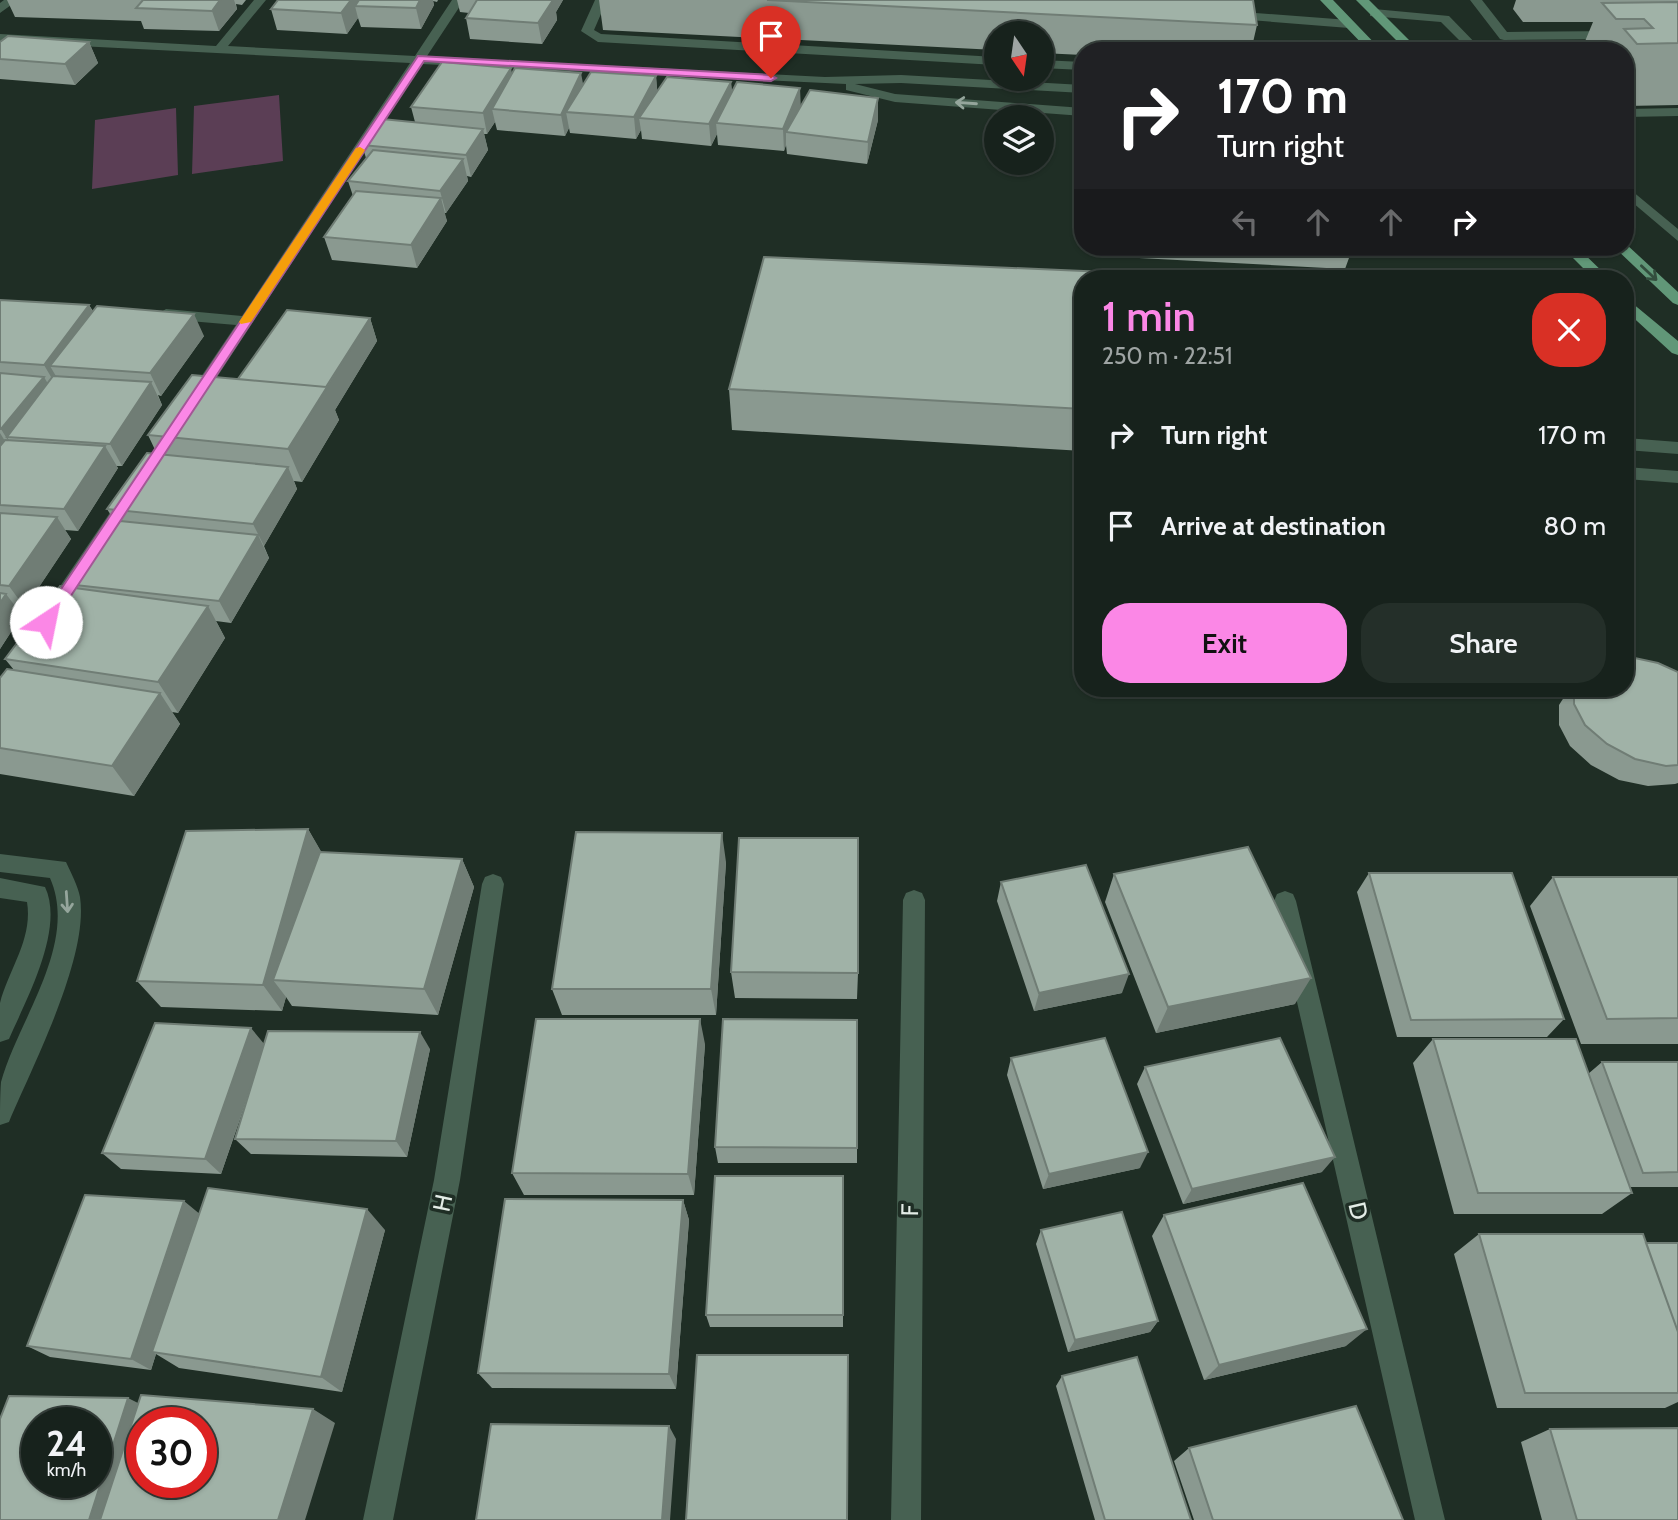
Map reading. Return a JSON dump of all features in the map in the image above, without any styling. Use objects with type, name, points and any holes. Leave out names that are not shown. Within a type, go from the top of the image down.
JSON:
[{"type":"main road","points":[[1326,0],[1367,42]]},
{"type":"main road","points":[[1362,0],[1404,42]]},
{"type":"main road","points":[[1578,256],[1593,270]]},
{"type":"main road","points":[[1631,256],[1678,300]]},
{"type":"main road","points":[[1634,310],[1678,350]]},
{"type":"street","points":[[0,9],[12,0]]},
{"type":"street","points":[[220,48],[260,0]]},
{"type":"street","points":[[185,414],[458,0]]},
{"type":"street","points":[[601,0],[587,31],[598,38],[984,60]]},
{"type":"street","points":[[1476,0],[1504,36],[1625,35]]},
{"type":"street","points":[[1374,13],[1445,19],[1468,42]]},
{"type":"street","points":[[1214,14],[1349,24]]},
{"type":"street","points":[[0,38],[825,81],[901,79],[1074,89]]},
{"type":"street","points":[[1054,65],[1074,66]]},
{"type":"street","points":[[825,81],[895,98],[1074,111]]},
{"type":"street","points":[[1634,113],[1678,112]]},
{"type":"street","points":[[1634,197],[1678,237]]},
{"type":"street","points":[[151,313],[246,321]]},
{"type":"street","points":[[1634,445],[1678,448]]},
{"type":"street","points":[[1634,474],[1678,477]]},
{"type":"street","points":[[46,622],[138,483]]},
{"type":"street","points":[[0,863],[58,869],[69,898],[67,931],[55,979],[0,1112]]},
{"type":"street","name":"H","points":[[378,1520],[447,1180],[493,884]]},
{"type":"street","points":[[0,888],[37,894],[41,906],[28,966],[0,1031]]},
{"type":"street","name":"F","points":[[906,1520],[914,900]]},
{"type":"street","name":"D","points":[[1285,901],[1430,1520]]},
{"type":"shaded area","points":[[279,95],[283,161],[192,174],[194,106]]},
{"type":"shaded area","points":[[176,108],[178,175],[92,189],[95,120]]},
{"type":"building","points":[[143,0],[220,0],[212,11],[136,8]]},
{"type":"building","points":[[278,0],[351,0],[341,13],[271,9]]},
{"type":"building","points":[[359,0],[420,0],[416,8],[355,6]]},
{"type":"building","points":[[477,0],[553,0],[538,23],[466,18]]},
{"type":"building","points":[[767,0],[1253,0],[1257,25]]},
{"type":"building","points":[[1678,2],[1678,43],[1637,44],[1624,29],[1653,28],[1644,19],[1616,19],[1602,3]]},
{"type":"building","points":[[8,36],[89,42],[65,64],[0,59],[0,42]]},
{"type":"building","points":[[442,62],[511,68],[483,113],[411,107]]},
{"type":"building","points":[[515,68],[581,73],[561,115],[492,109]]},
{"type":"building","points":[[591,72],[656,76],[634,117],[566,112]]},
{"type":"building","points":[[667,77],[731,82],[709,124],[639,118]]},
{"type":"building","points":[[737,82],[800,88],[783,129],[716,123]]},
{"type":"building","points":[[810,90],[878,98],[868,142],[786,132]]},
{"type":"building","points":[[382,119],[483,129],[466,155],[362,145]]},
{"type":"building","points":[[373,150],[463,159],[440,191],[348,181]]},
{"type":"building","points":[[356,191],[441,198],[411,245],[324,237]]},
{"type":"building","points":[[764,257],[1074,271],[1074,408],[729,389]]},
{"type":"building","points":[[0,300],[89,305],[44,365],[0,362]]},
{"type":"building","points":[[97,306],[194,314],[150,373],[50,366]]},
{"type":"building","points":[[287,310],[370,318],[326,387],[238,379]]},
{"type":"building","points":[[0,373],[44,377],[1,429],[0,429]]},
{"type":"building","points":[[192,375],[327,387],[288,449],[148,435]]},
{"type":"building","points":[[53,376],[151,382],[110,444],[7,437]]},
{"type":"building","points":[[5,440],[105,446],[64,509],[0,505],[0,446]]},
{"type":"building","points":[[147,453],[288,467],[253,524],[107,509]]},
{"type":"building","points":[[0,513],[57,517],[9,586],[0,585]]},
{"type":"building","points":[[120,521],[258,535],[219,601],[75,585]]},
{"type":"building","points":[[60,586],[208,606],[158,682],[5,659]]},
{"type":"building","points":[[1634,658],[1658,663],[1678,672],[1678,765],[1666,766],[1635,759],[1607,744],[1585,725],[1574,704],[1574,697],[1634,697]]},
{"type":"building","points":[[7,669],[160,693],[112,766],[0,748],[0,678]]},
{"type":"building","points":[[308,829],[263,985],[137,981],[186,831]]},
{"type":"building","points":[[576,832],[722,833],[711,989],[552,989]]},
{"type":"building","points":[[739,838],[858,838],[858,973],[731,972]]},
{"type":"building","points":[[1248,847],[1311,978],[1168,1007],[1114,874]]},
{"type":"building","points":[[320,852],[462,859],[424,989],[273,980]]},
{"type":"building","points":[[1086,865],[1129,974],[1039,993],[1001,882]]},
{"type":"building","points":[[1369,873],[1512,873],[1564,1019],[1411,1020]]},
{"type":"building","points":[[1553,877],[1678,877],[1678,1018],[1607,1019]]},
{"type":"building","points":[[536,1019],[700,1019],[688,1174],[512,1173]]},
{"type":"building","points":[[723,1019],[857,1020],[857,1148],[715,1147]]},
{"type":"building","points":[[155,1023],[251,1028],[205,1159],[102,1153]]},
{"type":"building","points":[[268,1031],[420,1032],[396,1141],[235,1139]]},
{"type":"building","points":[[1105,1038],[1148,1152],[1049,1174],[1011,1058]]},
{"type":"building","points":[[1280,1038],[1335,1157],[1192,1189],[1145,1067]]},
{"type":"building","points":[[1433,1039],[1576,1039],[1632,1193],[1478,1193]]},
{"type":"building","points":[[1602,1062],[1678,1062],[1678,1172],[1643,1173]]},
{"type":"building","points":[[715,1176],[843,1176],[843,1315],[706,1315]]},
{"type":"building","points":[[1303,1183],[1367,1329],[1219,1365],[1164,1215]]},
{"type":"building","points":[[208,1188],[367,1209],[321,1377],[152,1352]]},
{"type":"building","points":[[85,1195],[184,1201],[131,1359],[27,1346]]},
{"type":"building","points":[[505,1199],[683,1200],[669,1374],[478,1373]]},
{"type":"building","points":[[1122,1212],[1158,1321],[1075,1340],[1041,1230]]},
{"type":"building","points":[[1479,1234],[1643,1234],[1678,1332],[1678,1393],[1525,1393]]},
{"type":"building","points":[[1646,1243],[1678,1243],[1678,1332]]},
{"type":"building","points":[[697,1355],[848,1355],[847,1520],[686,1520]]},
{"type":"building","points":[[1137,1357],[1191,1520],[1105,1520],[1062,1376]]},
{"type":"building","points":[[141,1395],[313,1409],[278,1520],[100,1520],[107,1498],[112,1498],[112,1483],[126,1441],[126,1498],[217,1498],[217,1407],[137,1407]]},
{"type":"building","points":[[9,1396],[128,1398],[112,1448],[112,1407],[21,1407],[21,1498],[96,1498],[89,1520],[0,1520],[0,1419]]},
{"type":"building","points":[[1356,1406],[1403,1520],[1213,1520],[1189,1448]]},
{"type":"building","points":[[491,1424],[669,1426],[662,1520],[476,1520]]},
{"type":"building","points":[[1678,1428],[1678,1520],[1577,1520],[1550,1429]]},
{"type":"slow traffic","points":[[245,322],[360,150]]},
{"type":"route","points":[[46,622],[422,58],[771,78]]}]
